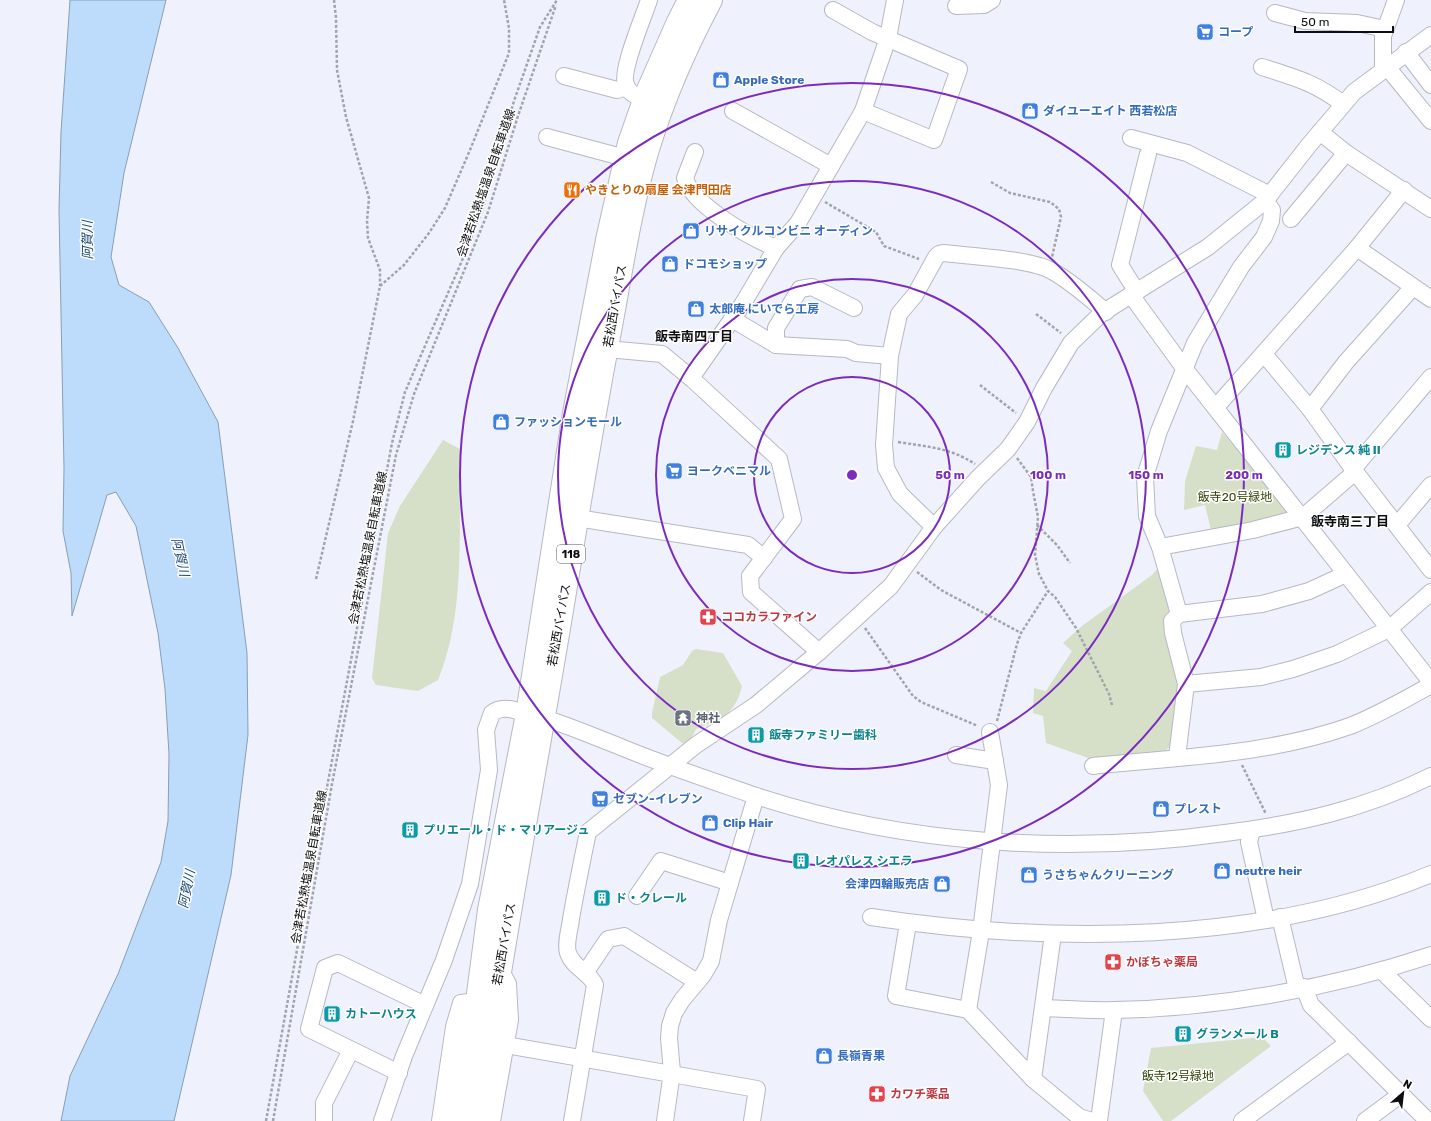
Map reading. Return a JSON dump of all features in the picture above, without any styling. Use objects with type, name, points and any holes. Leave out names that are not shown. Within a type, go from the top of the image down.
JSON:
[{"type":"highway","name":"若松西バイパス","points":[[477,1121],[500,970],[535,716],[574,413],[607,240],[625,158],[645,99],[677,24],[689,0]]},
{"type":"highway","name":"若松西バイパス","points":[[457,1121],[477,1001],[489,910],[535,716],[577,518],[593,416],[626,244],[648,149],[666,99],[694,32],[711,0]]},
{"type":"street","points":[[645,99],[630,92],[625,84],[625,69],[649,0]]},
{"type":"street","points":[[691,378],[732,319],[776,248],[798,223],[863,111],[888,38],[895,0]]},
{"type":"street","points":[[956,6],[984,5],[992,0]]},
{"type":"street","points":[[1396,0],[1383,36],[1385,68],[1431,121]]},
{"type":"street","points":[[833,10],[872,32],[959,69],[934,140],[863,111]]},
{"type":"street","points":[[1275,13],[1305,21],[1357,23],[1385,29]]},
{"type":"street","points":[[572,1121],[595,985],[593,980],[575,965],[568,952],[575,897],[588,832],[696,745],[756,705],[819,652],[891,586],[934,526],[984,472],[1008,449],[1027,422],[1044,388],[1071,343],[1106,312],[1208,247],[1267,198],[1354,92],[1406,52],[1431,35]]},
{"type":"street","points":[[1406,52],[1431,84]]},
{"type":"street","points":[[1262,67],[1306,81],[1327,92],[1343,104]]},
{"type":"street","points":[[564,76],[617,90],[627,87]]},
{"type":"street","points":[[733,111],[831,166]]},
{"type":"street","points":[[1320,132],[1346,153],[1431,209]]},
{"type":"street","points":[[547,137],[625,158]]},
{"type":"street","points":[[1131,138],[1187,153],[1267,198],[1272,210],[1271,221],[1266,231],[1194,343],[1159,431],[1145,477],[1146,516],[1160,547],[1179,614]]},
{"type":"street","points":[[695,152],[685,178],[689,188],[706,206],[729,223],[752,237],[776,248]]},
{"type":"street","points":[[1291,219],[1346,153]]},
{"type":"street","points":[[1148,154],[1120,265],[1134,293],[1184,368],[1303,517],[1431,682]]},
{"type":"street","points":[[1216,407],[1357,248],[1404,190]]},
{"type":"street","points":[[1357,248],[1431,299]]},
{"type":"street","points":[[934,526],[900,494],[886,468],[884,440],[890,356],[899,314],[902,308],[915,295],[939,254],[943,253],[1014,262],[1049,269],[1078,288],[1106,312]]},
{"type":"street","points":[[776,345],[776,328],[800,289],[812,287],[854,308]]},
{"type":"street","points":[[1310,409],[1346,362],[1413,287]]},
{"type":"street","points":[[732,319],[776,345],[847,349],[856,353],[890,356]]},
{"type":"street","points":[[607,349],[662,354],[691,378],[779,459],[793,519],[750,576],[751,592],[819,652]]},
{"type":"street","points":[[1264,354],[1310,409],[1354,471],[1431,570]]},
{"type":"street","points":[[1160,547],[1253,530],[1303,517],[1354,471],[1431,377]]},
{"type":"street","points":[[1397,526],[1431,485]]},
{"type":"street","points":[[577,518],[748,545],[764,558]]},
{"type":"street","points":[[1177,757],[1186,684],[1173,633],[1172,621],[1179,614],[1262,604],[1310,591],[1346,574]]},
{"type":"street","points":[[1186,684],[1261,677],[1294,669],[1337,654],[1389,629],[1431,592]]},
{"type":"street","points":[[1093,766],[1239,752],[1312,737],[1349,726],[1388,709],[1431,685]]},
{"type":"street","points":[[382,1121],[399,1073],[444,960],[470,884],[489,770],[486,730],[492,713],[500,709],[510,709],[559,722],[670,766],[756,796],[808,811],[868,824],[928,834],[992,842],[1118,844],[1168,841],[1254,830],[1316,818],[1372,802],[1431,776]]},
{"type":"street","points":[[968,1010],[981,931],[999,785],[990,732]]},
{"type":"street","points":[[956,755],[995,761]]},
{"type":"street","points":[[665,1121],[672,1072],[669,1038],[670,1026],[674,1013],[682,1000],[697,982],[711,961],[719,920],[756,796]]},
{"type":"street","points":[[1254,830],[1249,842],[1273,918],[1301,988],[1311,1005],[1400,1095],[1428,1121]]},
{"type":"street","points":[[637,896],[661,861],[730,883]]},
{"type":"street","points":[[871,917],[908,923],[981,931],[1053,934],[1149,933],[1229,926],[1273,918],[1378,895],[1431,874]]},
{"type":"street","points":[[908,923],[896,996],[923,1008],[968,1010],[1033,1079],[1079,1117],[1092,1121]]},
{"type":"street","points":[[1033,1079],[1053,934]]},
{"type":"street","points":[[585,973],[608,939],[624,936],[697,982]]},
{"type":"street","points":[[1044,1008],[1114,1010],[1194,1004],[1301,988],[1382,971],[1431,955]]},
{"type":"street","points":[[399,1073],[309,1029],[325,968],[338,963],[426,1005]]},
{"type":"street","points":[[492,1121],[510,1020],[508,984],[500,970]]},
{"type":"street","points":[[1382,971],[1431,1019]]},
{"type":"street","points":[[440,1121],[454,1027],[459,1009],[461,1003],[477,1001]]},
{"type":"street","points":[[1098,1121],[1114,1010]]},
{"type":"street","points":[[1242,1121],[1349,1042]]},
{"type":"street","points":[[506,1044],[582,1059],[672,1072],[757,1089],[752,1121]]},
{"type":"street","points":[[324,1121],[324,1103],[351,1050]]},
{"type":"street","points":[[1365,1121],[1400,1095]]},
{"type":"path","points":[[316,579],[353,421],[380,286],[380,270],[368,238],[367,221],[369,198],[346,117],[337,70],[336,18],[334,0]]},
{"type":"path","points":[[380,286],[404,265],[429,233],[445,208],[509,53],[509,28],[504,0]]},
{"type":"path","points":[[266,1121],[314,856],[392,443],[405,392],[464,256],[483,208],[514,101],[540,27],[557,0]]},
{"type":"path","name":"会津若松熱塩温泉自転車道線","points":[[274,1121],[332,784],[396,455],[414,394],[488,212],[557,0]]},
{"type":"path","points":[[991,182],[1010,193],[1050,202],[1059,209],[1061,217],[1049,269]]},
{"type":"path","points":[[814,196],[876,232],[884,246],[933,264]]},
{"type":"path","points":[[1036,314],[1065,336],[1071,343]]},
{"type":"path","points":[[980,385],[1027,422]]},
{"type":"path","points":[[884,440],[932,446],[960,454],[984,472]]},
{"type":"path","points":[[1008,449],[1023,465],[1030,477],[1038,517],[1035,554],[1039,574],[1048,591],[1055,597],[1076,628],[1109,694],[1112,705]]},
{"type":"path","points":[[1037,525],[1057,545],[1070,563]]},
{"type":"path","points":[[908,563],[927,581],[940,590],[1021,633]]},
{"type":"path","points":[[858,617],[913,696],[921,702],[952,714],[990,732],[996,727],[1021,633],[1048,591]]},
{"type":"path","points":[[1239,752],[1241,764],[1266,814],[1254,820],[1254,830]]},
{"type":"green space","name":"飯寺20号緑地","points":[[1222,432],[1290,511],[1268,520],[1211,530],[1205,505],[1184,510],[1185,481],[1196,446],[1217,450]]},
{"type":"green space","points":[[443,440],[460,449],[459,566],[453,625],[447,653],[438,680],[418,691],[376,685],[372,678],[388,533],[400,506]]},
{"type":"green space","points":[[1161,565],[1173,608],[1180,681],[1172,745],[1165,751],[1091,759],[1046,743],[1043,716],[1033,713],[1034,688],[1046,691],[1072,651],[1063,643],[1082,626],[1152,575]]},
{"type":"green space","points":[[696,649],[723,653],[742,686],[735,704],[726,715],[696,729],[689,743],[682,743],[652,718],[652,713],[660,677],[683,665],[692,651]]},
{"type":"green space","name":"飯寺12号緑地","points":[[1262,1037],[1271,1046],[1171,1121],[1163,1121],[1143,1091],[1151,1048]]},
{"type":"water","name":"阿賀川","points":[[70,0],[166,0],[124,173],[111,257],[119,285],[149,302],[178,348],[218,422],[247,653],[248,735],[231,875],[174,1121],[61,1121],[70,1076],[118,974],[161,862],[168,821],[169,754],[165,689],[158,633],[136,526],[116,492],[107,495],[72,616],[71,573],[63,531],[64,468],[59,210],[61,132]]},
{"type":"place","name":"コープ","points":[[1205,32]]},
{"type":"place","name":"Apple Store","points":[[721,80]]},
{"type":"place","name":"ダイユーエイト 西若松店","points":[[1030,111]]},
{"type":"place","name":"やきとりの扇屋 会津門田店","points":[[572,190]]},
{"type":"place","name":"リサイクルコンビニ オーディン","points":[[691,231]]},
{"type":"place","name":"ドコモショップ","points":[[670,264]]},
{"type":"place","name":"太郎庵 にいでら工房","points":[[696,309]]},
{"type":"place","name":"ファッションモール","points":[[501,422]]},
{"type":"place","name":"レジデンス 純 II","points":[[1283,450]]},
{"type":"place","name":"ヨークベニマル","points":[[674,471]]},
{"type":"place","name":"ココカラファイン","points":[[708,617]]},
{"type":"place","name":"神社","points":[[683,718]]},
{"type":"place","name":"飯寺ファミリー歯科","points":[[756,735]]},
{"type":"place","name":"セブン-イレブン","points":[[600,799]]},
{"type":"place","name":"プレスト","points":[[1161,809]]},
{"type":"place","name":"Clip Hair","points":[[710,823]]},
{"type":"place","name":"プリエール・ド・マリアージュ","points":[[410,830]]},
{"type":"place","name":"レオパレス シエラ","points":[[801,861]]},
{"type":"place","name":"neutre heir","points":[[1222,871]]},
{"type":"place","name":"うさちゃんクリーニング","points":[[1029,875]]},
{"type":"place","name":"会津四輪販売店","points":[[942,884]]},
{"type":"place","name":"ド・クレール","points":[[602,898]]},
{"type":"place","name":"かぼちゃ薬局","points":[[1113,962]]},
{"type":"place","name":"カトーハウス","points":[[332,1014]]},
{"type":"place","name":"グランメール B","points":[[1183,1034]]},
{"type":"place","name":"長嶺青果","points":[[824,1056]]},
{"type":"place","name":"カワチ薬品","points":[[877,1094]]},
{"type":"district","name":"飯寺南四丁目","points":[[694,336]]},
{"type":"district","name":"飯寺南三丁目","points":[[1350,521]]}]
